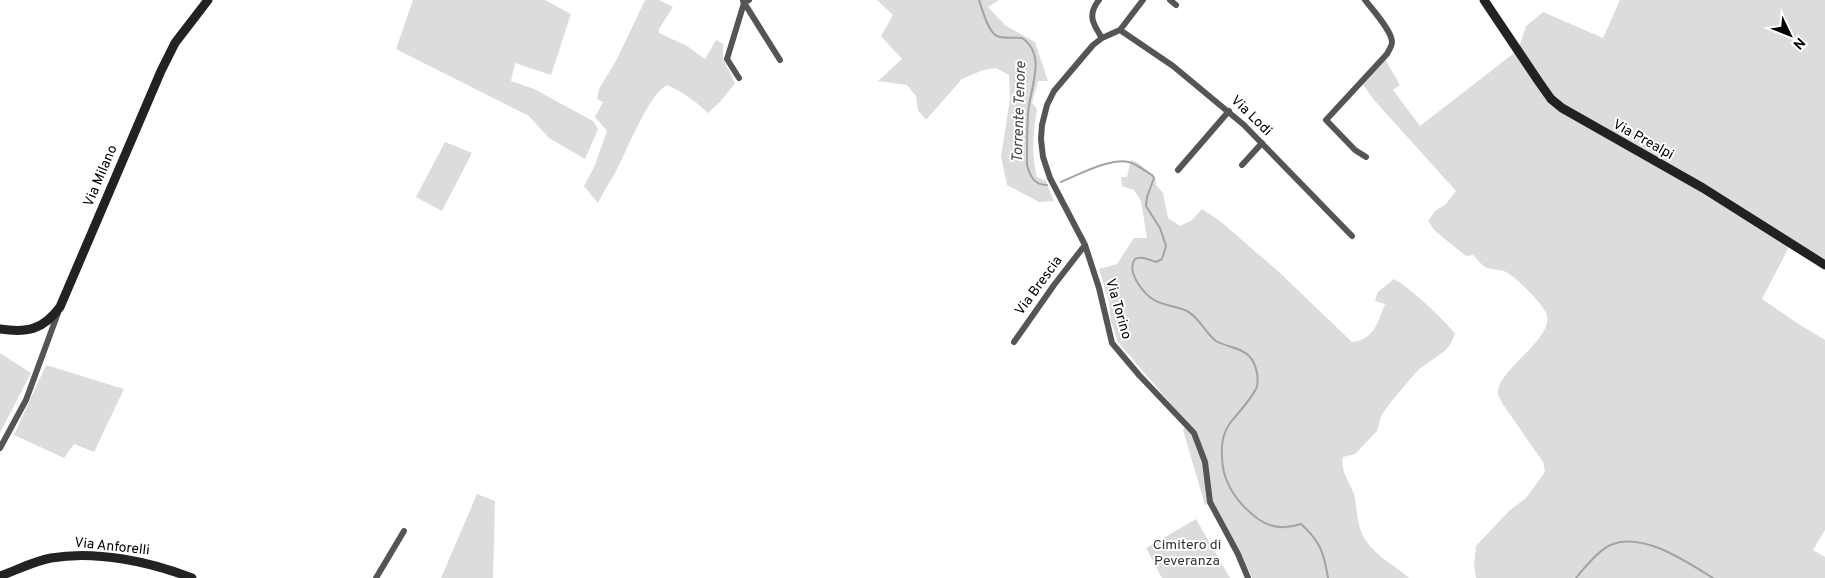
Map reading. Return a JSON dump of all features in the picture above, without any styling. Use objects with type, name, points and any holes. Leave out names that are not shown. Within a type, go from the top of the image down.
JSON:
[{"type":"street","name":"Via Milano","points":[[0,329],[28,331],[53,317],[60,307],[160,71],[175,43],[208,0]]},
{"type":"street","points":[[1099,0],[1092,12],[1091,18],[1102,38],[1120,30],[1144,0]]},
{"type":"street","points":[[1170,0],[1176,5]]},
{"type":"street","points":[[1365,0],[1390,34],[1391,47],[1387,54],[1326,120],[1355,150],[1366,157]]},
{"type":"street","name":"Via Prealpi","points":[[1484,0],[1539,82],[1557,104],[1586,123],[1703,188],[1825,265]]},
{"type":"street","points":[[745,1],[780,60]]},
{"type":"street","points":[[739,78],[727,59],[745,1]]},
{"type":"street","name":"Via Lodi","points":[[1120,30],[1173,66],[1229,111],[1352,236]]},
{"type":"street","name":"Via Torino","points":[[1102,38],[1054,91],[1047,105],[1040,139],[1043,157],[1050,178],[1085,245],[1100,288],[1112,343],[1139,375],[1194,433],[1205,462],[1210,502],[1238,554],[1248,578]]},
{"type":"street","points":[[1178,170],[1229,111]]},
{"type":"street","points":[[1242,166],[1262,143]]},
{"type":"street","name":"Via Brescia","points":[[1014,342],[1085,245]]},
{"type":"street","points":[[0,448],[26,400],[60,307]]},
{"type":"street","points":[[43,324],[49,336]]},
{"type":"street","points":[[376,578],[404,532]]},
{"type":"street","name":"Via Anforelli","points":[[0,576],[43,560],[72,556],[94,556],[150,564],[192,578]]},
{"type":"green space","points":[[413,0],[545,0],[571,14],[551,75],[515,63],[511,81],[534,89],[593,121],[598,129],[585,159],[549,138],[529,116],[396,49]]},
{"type":"green space","points":[[645,0],[659,0],[673,7],[659,29],[659,33],[687,46],[705,59],[716,40],[723,44],[723,59],[735,83],[720,102],[708,113],[689,97],[667,85],[660,90],[647,109],[617,170],[598,203],[584,186],[595,165],[607,131],[595,117],[603,102],[597,99],[599,89],[617,59]]},
{"type":"green space","points":[[877,0],[999,0],[988,7],[1006,26],[1035,42],[1048,81],[1038,81],[1032,103],[1037,109],[1033,152],[1037,177],[1046,181],[1054,201],[1039,202],[1007,185],[1001,157],[1010,99],[1009,75],[996,68],[983,70],[962,79],[926,120],[918,110],[916,96],[907,85],[878,81],[902,59],[881,36],[893,15]]},
{"type":"green space","points":[[1620,0],[1825,0],[1825,260],[1789,247],[1762,299],[1825,340],[1825,530],[1813,550],[1825,557],[1825,578],[1476,578],[1474,565],[1476,546],[1509,511],[1526,498],[1545,472],[1543,462],[1502,403],[1498,392],[1507,373],[1543,332],[1547,322],[1546,313],[1534,297],[1511,275],[1504,271],[1485,267],[1473,255],[1466,256],[1435,231],[1428,221],[1435,211],[1446,204],[1456,191],[1374,100],[1362,83],[1385,59],[1400,85],[1393,90],[1420,126],[1518,50],[1526,26],[1543,12],[1603,38]]},
{"type":"green space","points":[[445,142],[472,153],[442,211],[416,197]]},
{"type":"green space","points":[[1131,160],[1138,163],[1155,177],[1156,185],[1163,193],[1168,218],[1180,226],[1192,220],[1202,209],[1220,221],[1280,273],[1352,342],[1365,338],[1374,329],[1385,304],[1375,301],[1378,292],[1394,279],[1426,304],[1455,334],[1446,350],[1418,370],[1390,403],[1381,416],[1377,431],[1355,454],[1343,457],[1342,462],[1354,494],[1363,536],[1374,550],[1409,578],[1252,578],[1214,503],[1205,505],[1183,430],[1188,424],[1118,342],[1111,322],[1109,302],[1099,269],[1117,264],[1134,238],[1147,238],[1141,201],[1134,190],[1122,186],[1121,177],[1127,177]]},
{"type":"green space","points":[[0,353],[31,373],[0,433]]},
{"type":"green space","points":[[46,365],[124,389],[94,452],[74,444],[64,458],[14,435]]},
{"type":"green space","points":[[477,494],[495,501],[493,578],[441,578]]},
{"type":"green space","name":"Cimitero di Peveranza","points":[[1196,519],[1230,578],[1162,578],[1146,548]]},
{"type":"waterway","name":"Torrente Tenore","points":[[979,0],[986,20],[994,34],[1002,37],[1022,38],[1030,45],[1034,54],[1036,63],[1028,114],[1027,165],[1033,179],[1036,182],[1047,185]]},
{"type":"waterway","name":"Torrente Tenore","points":[[1061,182],[1096,167],[1125,161],[1152,175],[1154,178],[1147,197],[1146,206],[1160,228],[1166,246],[1162,259],[1156,262],[1143,258],[1134,260],[1132,268],[1135,278],[1142,289],[1154,300],[1192,314],[1216,341],[1247,354],[1252,360],[1258,382],[1256,389],[1230,423],[1222,443],[1223,466],[1228,484],[1237,499],[1263,522],[1279,527],[1301,524],[1317,542],[1325,561],[1328,578]]},
{"type":"waterway","points":[[1576,578],[1608,546],[1625,542],[1638,542],[1665,551],[1713,578]]}]
